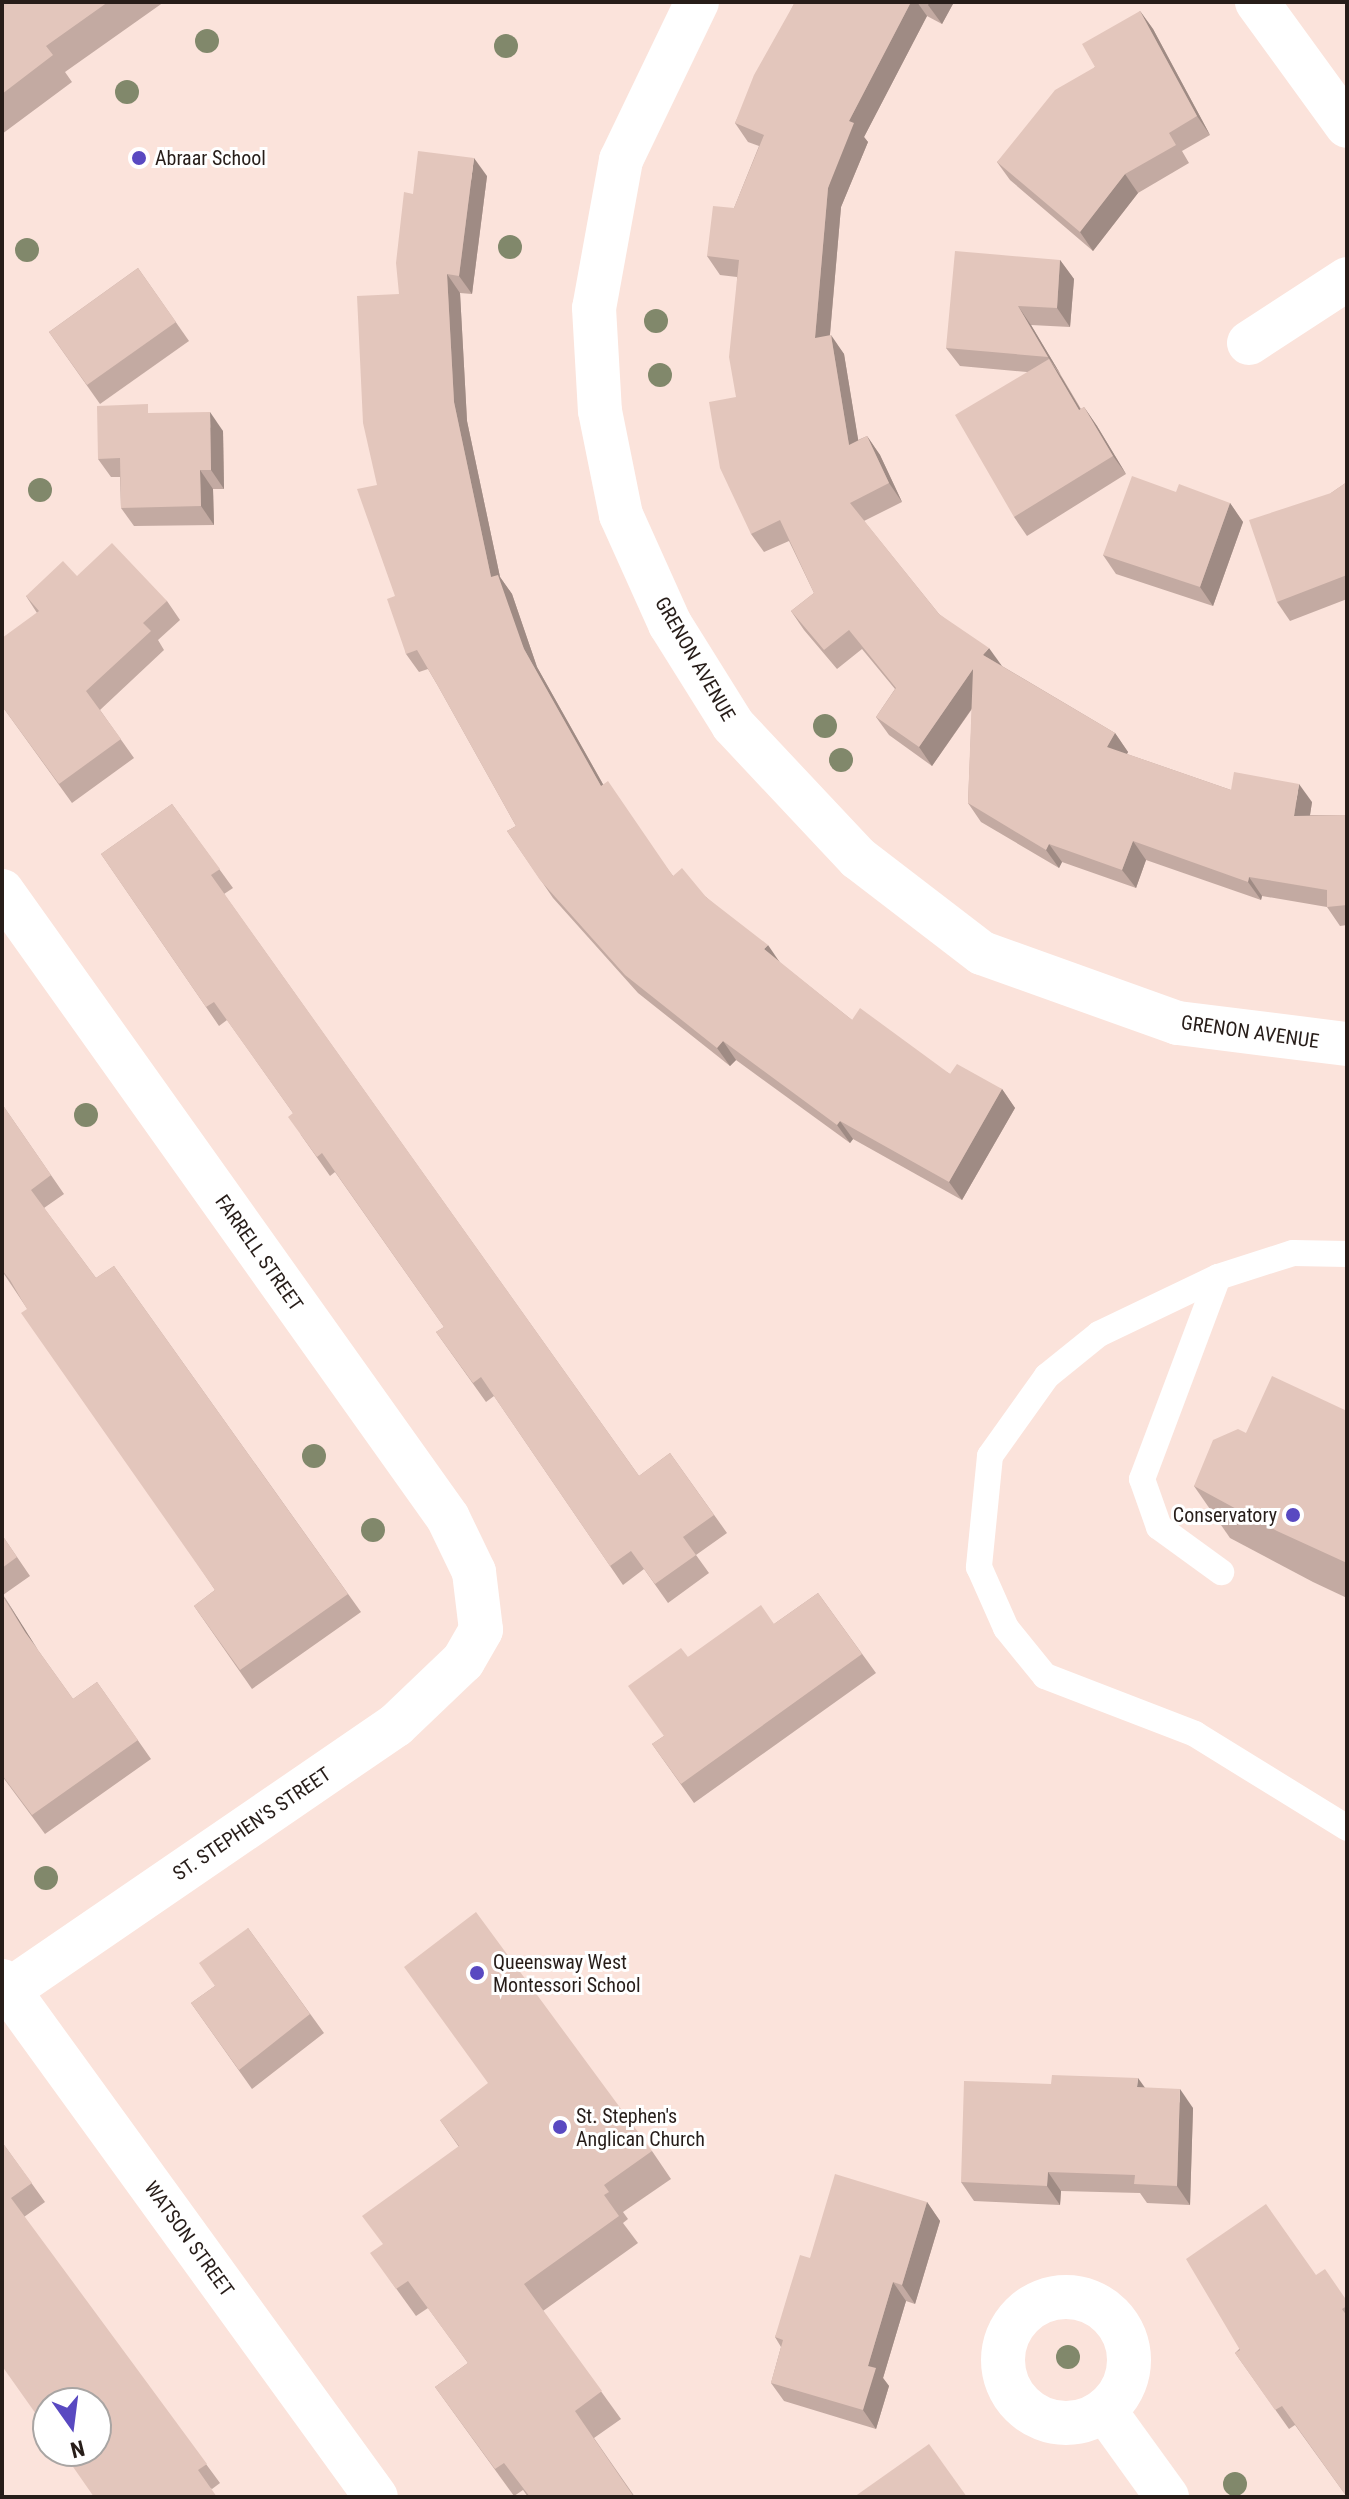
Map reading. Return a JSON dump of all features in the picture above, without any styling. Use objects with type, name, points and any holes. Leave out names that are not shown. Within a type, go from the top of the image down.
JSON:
[{"type":"street","name":"GRENON AVENUE","points":[[697,2],[621,160],[594,308],[600,411],[621,515],[670,624],[709,687],[733,725],[858,858],[982,953],[1178,1023],[1347,1044]]},
{"type":"street","points":[[1257,2],[1347,126]]},
{"type":"street","points":[[1249,343],[1347,279]]},
{"type":"street","name":"FARRELL STREET","points":[[2,891],[448,1518],[474,1572],[481,1630]]},
{"type":"street","name":"ST. STEPHEN'S STREET","points":[[4,1989],[396,1725],[463,1661],[481,1630]]},
{"type":"street","name":"WATSON STREET","points":[[4,1989],[376,2497]]},
{"type":"street","points":[[1105,2411],[1167,2497]]},
{"type":"lane","points":[[1347,1254],[1293,1253],[1218,1277],[1099,1334],[1047,1376],[990,1456],[979,1567],[1006,1628],[1045,1676],[1195,1734],[1347,1828]]},
{"type":"lane","points":[[1218,1277],[1142,1479],[1159,1527],[1221,1572]]},
{"type":"building","points":[[2,2],[108,2],[46,46],[53,55],[2,94]]},
{"type":"building","points":[[795,2],[911,2],[849,121],[854,123],[828,188],[815,338],[831,335],[849,445],[867,436],[889,483],[850,503],[939,614],[989,648],[983,655],[1115,733],[1107,747],[1231,790],[1234,772],[1299,784],[1294,816],[1347,815],[1347,905],[1327,907],[1327,890],[1249,877],[1248,882],[1133,841],[1122,870],[1049,844],[1046,850],[968,803],[973,669],[919,747],[876,717],[896,688],[849,630],[824,650],[791,611],[814,593],[780,520],[751,534],[720,468],[709,402],[736,397],[729,357],[739,260],[707,256],[713,206],[734,208],[764,135],[735,123],[754,75]]},
{"type":"building","points":[[1140,11],[1197,116],[1169,133],[1176,145],[1125,174],[1080,232],[997,162],[1055,90],[1095,67],[1082,44]]},
{"type":"building","points":[[418,151],[474,158],[459,276],[447,274],[454,402],[491,577],[498,575],[524,649],[601,786],[608,781],[673,876],[682,868],[706,897],[768,945],[764,949],[852,1020],[860,1008],[950,1074],[957,1064],[1002,1089],[949,1182],[840,1121],[837,1125],[723,1041],[717,1048],[625,975],[540,880],[507,831],[516,826],[417,650],[406,654],[387,599],[395,596],[357,489],[377,485],[363,423],[357,296],[399,294],[396,263],[404,192],[413,194]]},
{"type":"building","points":[[955,251],[1060,260],[1057,308],[1018,306],[1048,357],[946,348]]},
{"type":"building","points":[[138,268],[176,322],[87,385],[49,332]]},
{"type":"building","points":[[1049,359],[1079,410],[1084,407],[1113,456],[1014,517],[955,415]]},
{"type":"building","points":[[148,404],[148,413],[210,412],[211,470],[200,470],[201,506],[121,508],[120,458],[98,459],[97,406]]},
{"type":"building","points":[[1132,476],[1176,492],[1179,484],[1230,503],[1200,587],[1103,555]]},
{"type":"building","points":[[1347,482],[1347,575],[1277,602],[1249,520],[1331,493]]},
{"type":"building","points":[[112,543],[167,601],[143,623],[151,631],[86,691],[121,739],[59,784],[2,706],[2,638],[39,611],[26,596],[63,561],[77,576]]},
{"type":"building","points":[[172,804],[220,869],[211,875],[639,1476],[670,1453],[714,1515],[683,1537],[696,1555],[655,1584],[631,1551],[610,1566],[481,1377],[473,1383],[436,1332],[444,1327],[322,1153],[317,1157],[288,1117],[293,1113],[214,1002],[206,1007],[101,854]]},
{"type":"building","points":[[2,1104],[51,1175],[31,1190],[96,1278],[114,1266],[348,1594],[240,1670],[194,1606],[215,1590],[21,1313],[27,1309],[2,1270]]},
{"type":"building","points":[[1272,1376],[1347,1411],[1347,1563],[1277,1531],[1194,1486],[1213,1440],[1238,1429],[1246,1433]]},
{"type":"building","points":[[2,1535],[17,1557],[2,1568]]},
{"type":"building","points":[[818,1593],[862,1654],[681,1784],[652,1744],[664,1736],[628,1686],[681,1648],[688,1657],[761,1605],[774,1624]]},
{"type":"building","points":[[2,1595],[73,1699],[97,1682],[138,1740],[32,1815],[2,1775]]},
{"type":"building","points":[[476,1912],[652,2151],[604,2185],[609,2192],[604,2195],[619,2216],[524,2284],[602,2391],[575,2411],[634,2497],[530,2497],[504,2463],[495,2469],[435,2387],[468,2363],[408,2281],[396,2289],[370,2253],[383,2244],[362,2216],[459,2146],[440,2120],[488,2083],[404,1967]]},
{"type":"building","points":[[248,1928],[310,2014],[239,2070],[191,2003],[215,1986],[199,1963]]},
{"type":"building","points":[[1052,2075],[1138,2078],[1137,2087],[1180,2089],[1177,2186],[1134,2184],[1135,2175],[1048,2172],[1047,2186],[961,2182],[964,2081],[1051,2084]]},
{"type":"building","points":[[2,2142],[32,2183],[11,2198],[207,2464],[198,2470],[217,2497],[94,2497],[73,2467],[112,2467],[112,2387],[32,2387],[32,2408],[2,2366]]},
{"type":"building","points":[[835,2174],[927,2202],[902,2285],[893,2282],[868,2366],[876,2368],[863,2410],[771,2383],[783,2340],[775,2337],[788,2294],[800,2255],[810,2258]]},
{"type":"building","points":[[1266,2204],[1316,2275],[1325,2269],[1347,2301],[1347,2306],[1342,2309],[1347,2316],[1347,2497],[1282,2406],[1275,2410],[1235,2353],[1240,2350],[1186,2259]]},
{"type":"building","points":[[929,2444],[967,2497],[854,2497]]},
{"type":"place","name":"Abraar School","points":[[139,158]]},
{"type":"place","name":"Conservatory","points":[[1293,1515]]},
{"type":"place","name":"Queensway West Montessori School","points":[[477,1973]]},
{"type":"place","name":"St. Stephen's Anglican Church","points":[[560,2127]]}]
